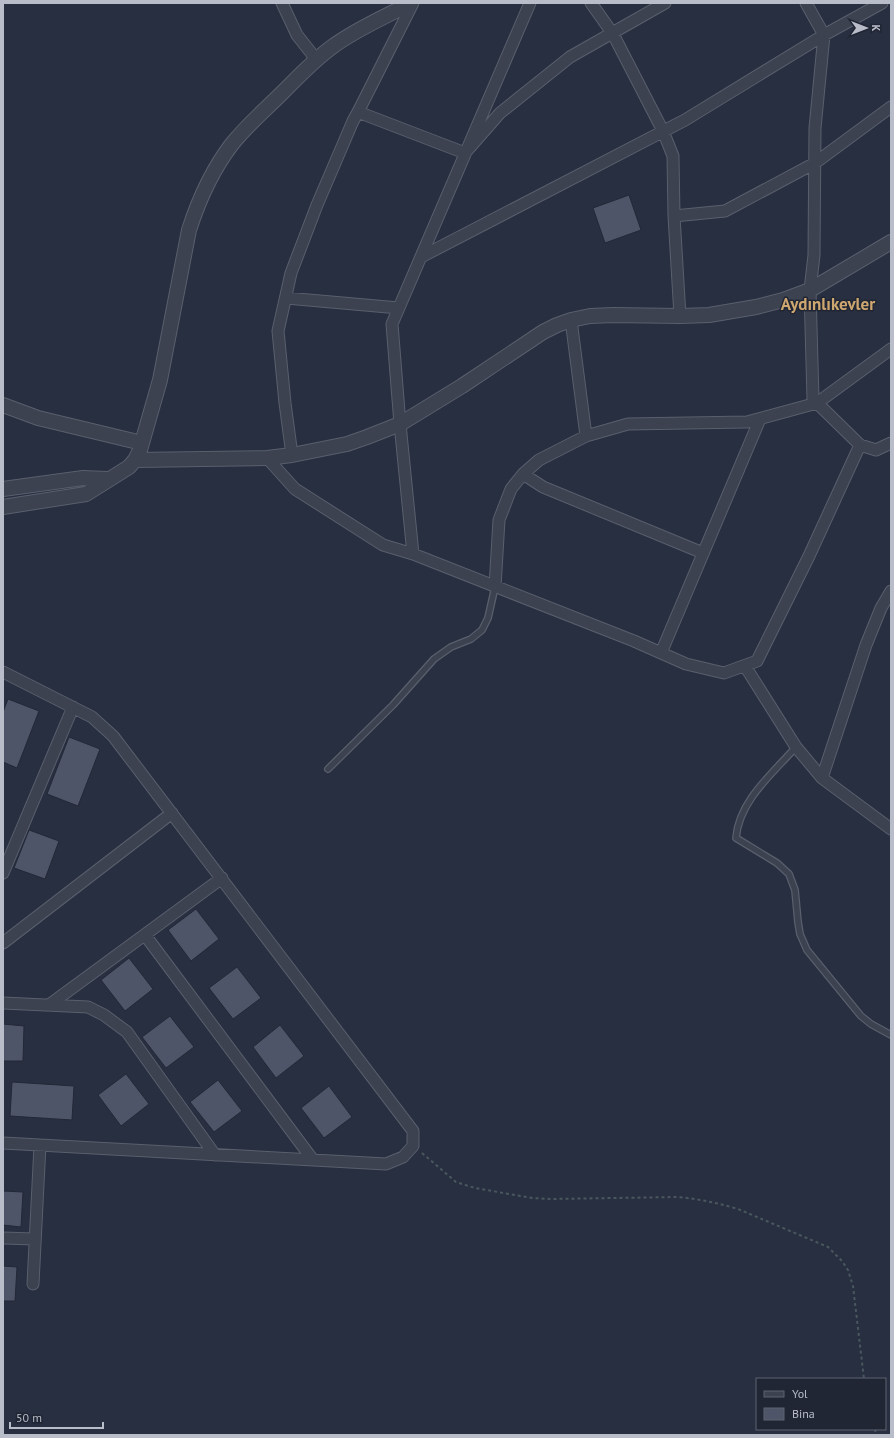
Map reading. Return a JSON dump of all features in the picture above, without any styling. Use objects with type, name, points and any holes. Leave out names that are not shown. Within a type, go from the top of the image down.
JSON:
[{"type":"street","points":[[282,3],[297,35],[316,60]]},
{"type":"street","points":[[3,506],[86,494],[122,472],[135,460],[140,450],[160,380],[189,230],[207,183],[220,161],[248,125],[316,60],[350,35],[412,3]]},
{"type":"street","points":[[292,455],[278,331],[292,273],[317,205],[352,121],[358,112],[412,3]]},
{"type":"street","points":[[413,554],[392,324],[530,3]]},
{"type":"street","points":[[591,3],[613,34],[663,131],[673,156],[674,216],[680,316]]},
{"type":"street","points":[[465,153],[500,113],[570,56],[613,34],[665,3]]},
{"type":"street","points":[[806,3],[824,35],[815,128],[814,255],[810,290],[813,399],[860,445],[876,450],[891,443]]},
{"type":"street","points":[[421,257],[685,120],[824,35],[882,3]]},
{"type":"street","points":[[674,216],[725,211],[815,163],[891,107]]},
{"type":"street","points":[[358,112],[465,153]]},
{"type":"street","points":[[135,460],[267,458],[292,455],[347,444],[400,424],[462,386],[542,332],[571,320],[590,316],[613,315],[709,315],[756,307],[783,300],[810,290],[891,242]]},
{"type":"street","points":[[286,298],[399,308]]},
{"type":"street","points":[[571,320],[586,436]]},
{"type":"street","points":[[495,587],[499,520],[511,489],[523,474],[539,460],[586,436],[628,424],[747,422],[817,403],[891,349]]},
{"type":"street","points":[[3,405],[38,418],[142,443]]},
{"type":"street","points":[[661,653],[760,419]]},
{"type":"street","points":[[267,458],[295,490],[383,544],[413,554],[634,641],[686,664],[724,673],[757,661],[809,556],[860,445]]},
{"type":"street","points":[[523,474],[543,487],[703,552]]},
{"type":"street","points":[[3,489],[84,478],[108,480]]},
{"type":"street","points":[[822,778],[866,645],[878,614],[891,591]]},
{"type":"street","points":[[745,666],[796,747],[822,778],[891,829]]},
{"type":"street","points":[[3,673],[92,716],[114,736],[413,1131],[413,1146],[403,1157],[386,1164],[3,1143]]},
{"type":"street","points":[[3,873],[73,707]]},
{"type":"street","points":[[3,943],[172,813]]},
{"type":"street","points":[[49,1005],[222,878]]},
{"type":"street","points":[[145,934],[313,1160]]},
{"type":"street","points":[[3,1002],[88,1007],[104,1015],[127,1032],[215,1154]]},
{"type":"street","points":[[33,1284],[40,1145]]},
{"type":"street","points":[[3,1238],[35,1239]]},
{"type":"lane","points":[[328,769],[393,705],[434,659],[451,647],[471,639],[482,630],[488,618],[495,587]]},
{"type":"lane","points":[[796,747],[748,801],[741,816],[736,838],[777,863],[789,874],[795,890],[800,934],[807,950],[861,1016],[871,1024],[891,1034]]},
{"type":"path","points":[[413,1146],[456,1182],[475,1188],[532,1198],[551,1199],[678,1197],[700,1199],[738,1209],[828,1247],[842,1261],[851,1278],[854,1290],[861,1365],[864,1378]]},
{"type":"building","points":[[629,195],[641,230],[605,243],[593,208]]},
{"type":"building","points":[[8,699],[39,711],[17,768],[3,762],[3,712]]},
{"type":"building","points":[[69,737],[100,749],[78,806],[47,794]]},
{"type":"building","points":[[29,830],[59,841],[45,879],[14,868]]},
{"type":"building","points":[[196,909],[219,939],[191,961],[168,930]]},
{"type":"building","points":[[129,958],[153,989],[125,1011],[101,980]]},
{"type":"building","points":[[237,967],[261,998],[233,1019],[209,988]]},
{"type":"building","points":[[170,1016],[194,1047],[166,1068],[142,1037]]},
{"type":"building","points":[[3,1024],[24,1026],[23,1061],[3,1061]]},
{"type":"building","points":[[280,1025],[304,1056],[276,1078],[253,1047]]},
{"type":"building","points":[[126,1074],[149,1104],[121,1126],[98,1095]]},
{"type":"building","points":[[218,1080],[242,1111],[214,1132],[190,1102]]},
{"type":"building","points":[[12,1082],[74,1086],[72,1120],[10,1116]]},
{"type":"building","points":[[329,1086],[352,1117],[324,1138],[301,1108]]},
{"type":"building","points":[[3,1191],[23,1192],[21,1227],[3,1225]]},
{"type":"building","points":[[3,1266],[17,1267],[15,1301],[3,1301]]},
{"type":"district","name":"Aydınlıkevler","points":[[828,304]]}]
